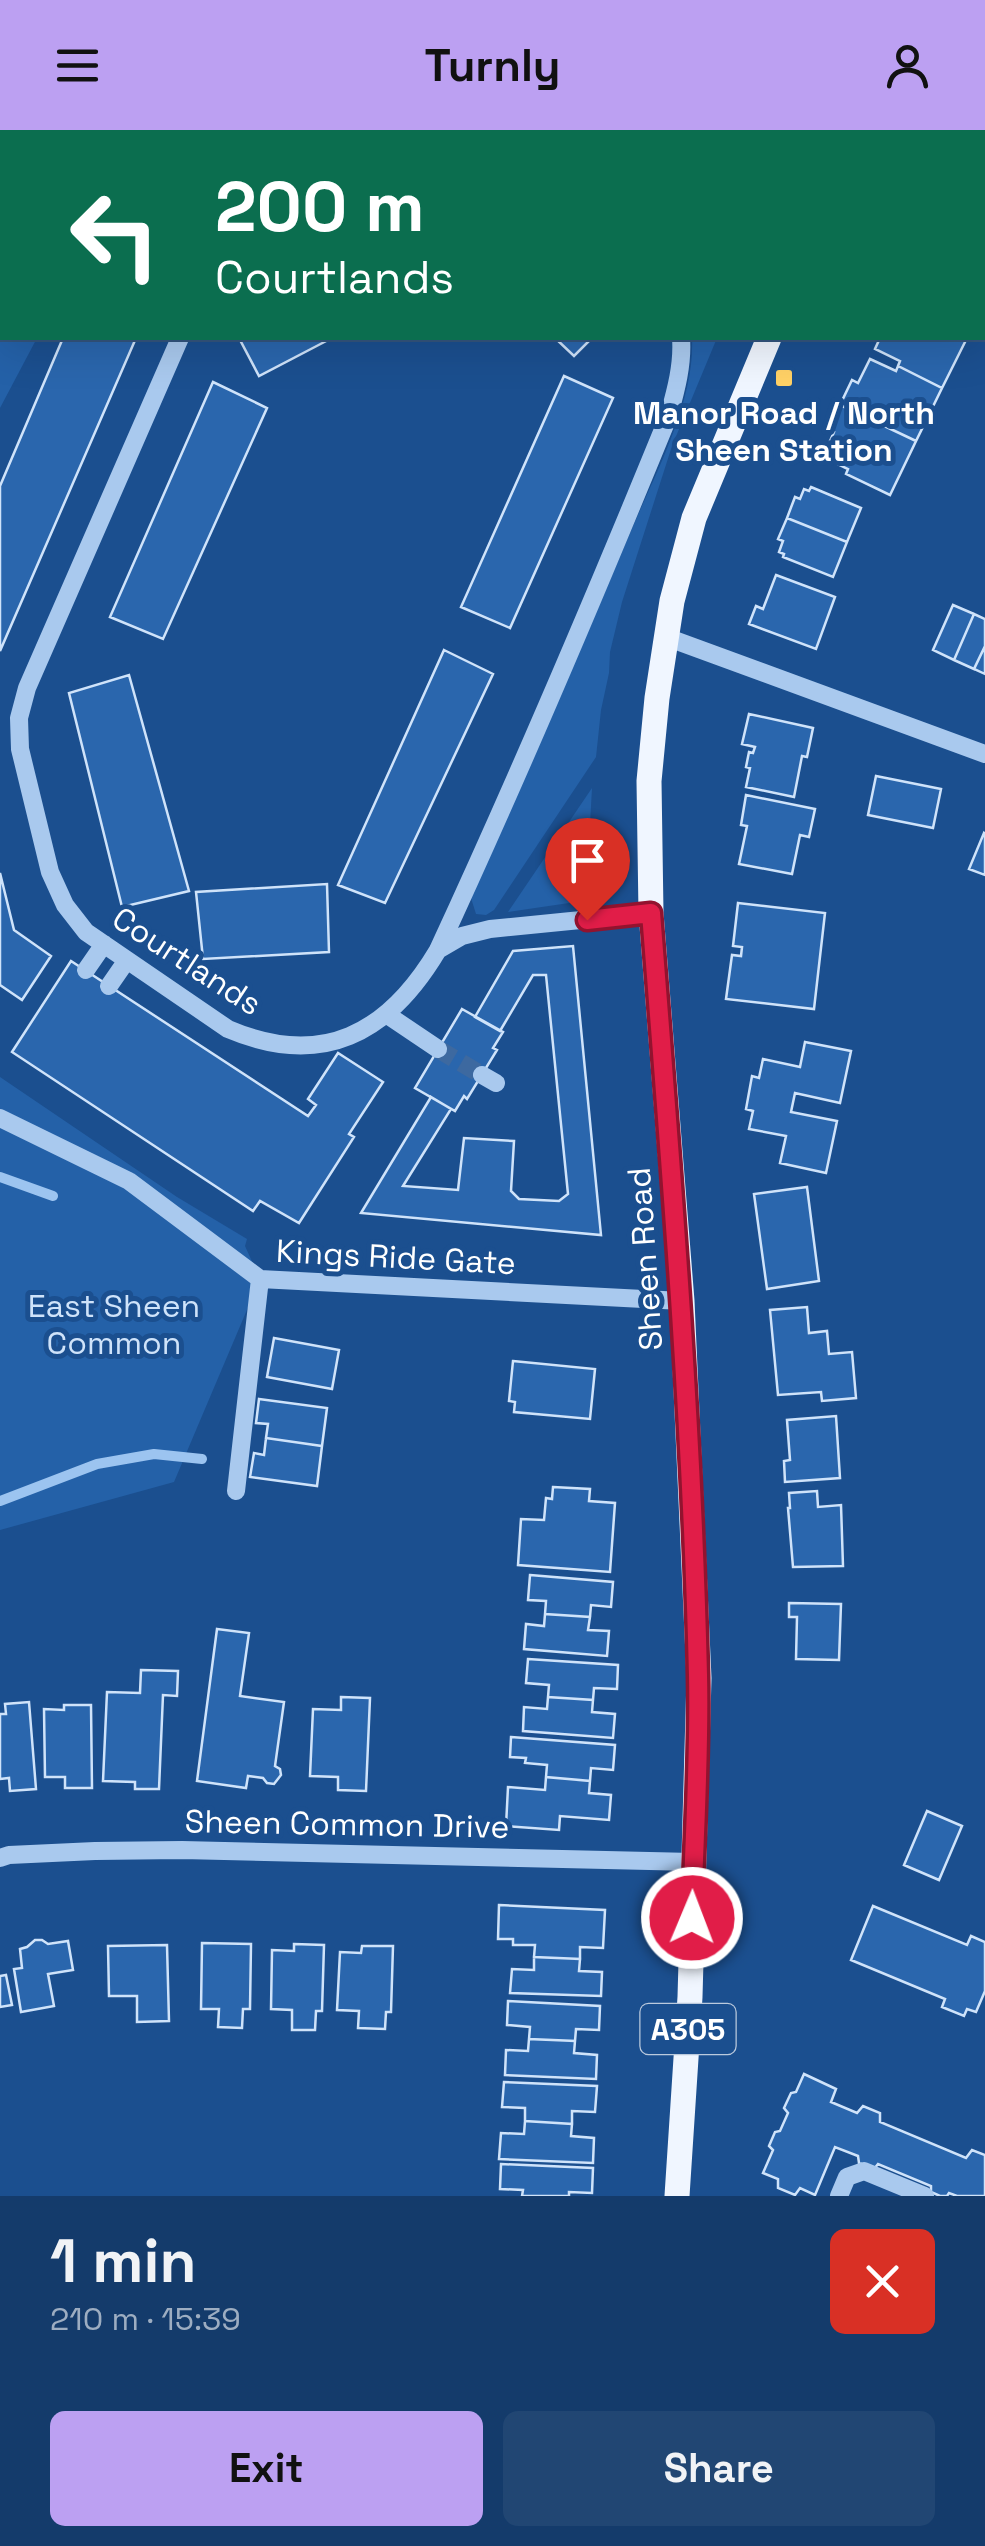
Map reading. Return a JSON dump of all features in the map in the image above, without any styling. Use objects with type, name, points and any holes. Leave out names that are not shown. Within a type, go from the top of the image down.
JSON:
[{"type":"main road","name":"Sheen Road","points":[[678,2196],[690,1997],[698,1678],[682,1301],[651,913],[649,781],[672,601],[694,518],[768,340]]},
{"type":"street","name":"Courtlands","points":[[179,340],[27,688],[19,718],[20,750],[50,872],[65,905],[86,932],[228,1029],[278,1046],[332,1042],[362,1032],[386,1014],[425,972],[438,950],[568,662],[669,415],[682,354],[680,340]]},
{"type":"street","points":[[666,637],[985,754]]},
{"type":"street","points":[[438,950],[462,936],[490,929],[651,913]]},
{"type":"street","points":[[86,970],[104,944]]},
{"type":"street","points":[[110,986],[127,960]]},
{"type":"street","points":[[386,1014],[438,1050]]},
{"type":"street","points":[[0,1118],[129,1182],[260,1279]]},
{"type":"street","name":"Kings Ride Gate","points":[[236,1491],[260,1279],[682,1301]]},
{"type":"street","name":"Sheen Common Drive","points":[[0,1858],[78,1851],[182,1850],[693,1862]]},
{"type":"street","points":[[839,2196],[847,2177],[864,2171],[924,2196]]},
{"type":"green space","points":[[0,340],[36,340],[0,408]]},
{"type":"green space","points":[[692,340],[716,340],[672,446],[622,602],[610,652],[596,757],[494,910],[486,915],[476,914],[471,898],[672,437],[691,362]]},
{"type":"green space","points":[[592,788],[589,842],[593,889],[569,903],[508,912]]},
{"type":"green space","name":"East Sheen Common","points":[[0,1077],[177,1197],[247,1239],[245,1246],[260,1279],[174,1482],[0,1530]]},
{"type":"building","points":[[62,340],[135,340],[0,651],[0,486]]},
{"type":"building","points":[[240,340],[328,340],[259,376]]},
{"type":"building","points":[[557,340],[590,340],[574,356]]},
{"type":"building","points":[[879,340],[966,340],[942,388],[898,366],[900,361],[875,349]]},
{"type":"building","points":[[870,359],[896,371],[898,366],[942,388],[916,441],[840,405],[852,380],[858,383]]},
{"type":"building","points":[[564,376],[613,398],[510,628],[461,607]]},
{"type":"building","points":[[213,382],[267,408],[163,639],[110,617]]},
{"type":"building","points":[[840,405],[916,441],[890,495],[846,474],[848,469],[823,457],[834,432],[828,429]]},
{"type":"building","points":[[811,487],[861,508],[847,542],[787,518],[795,497],[800,499],[804,489],[809,491]]},
{"type":"building","points":[[787,518],[847,542],[833,577],[779,552],[783,541],[778,539]]},
{"type":"building","points":[[776,575],[835,597],[816,649],[749,624],[756,606],[763,609]]},
{"type":"building","points":[[953,605],[974,614],[954,660],[933,650]]},
{"type":"building","points":[[974,614],[985,619],[985,646],[974,669],[954,660]]},
{"type":"building","points":[[985,646],[985,674],[974,669]]},
{"type":"building","points":[[444,650],[493,674],[385,903],[338,885]]},
{"type":"building","points":[[129,675],[189,891],[122,907],[69,693]]},
{"type":"building","points":[[749,714],[813,728],[807,757],[802,756],[794,797],[746,787],[749,752],[753,753],[755,747],[742,744]]},
{"type":"building","points":[[876,776],[941,789],[933,828],[868,815]]},
{"type":"building","points":[[746,795],[815,809],[809,837],[800,835],[792,874],[739,864],[747,826],[741,825]]},
{"type":"building","points":[[985,834],[985,875],[969,869]]},
{"type":"building","points":[[0,873],[14,930],[51,956],[22,1000],[0,985]]},
{"type":"building","points":[[327,884],[329,952],[203,959],[196,892]]},
{"type":"building","points":[[738,903],[825,913],[814,1009],[726,999],[732,955],[741,956],[742,947],[733,946]]},
{"type":"building","points":[[573,946],[601,1235],[361,1213],[431,1097],[451,1109],[403,1186],[458,1190],[464,1138],[514,1141],[511,1191],[519,1199],[559,1201],[568,1194],[546,975],[533,975],[500,1031],[475,1017],[513,951]]},
{"type":"building","points":[[71,961],[308,1116],[316,1105],[308,1099],[338,1053],[383,1082],[349,1134],[354,1137],[299,1223],[260,1201],[253,1211],[12,1052]]},
{"type":"building","points":[[462,1009],[503,1032],[493,1048],[497,1050],[467,1099],[464,1096],[455,1111],[415,1088]]},
{"type":"building","points":[[805,1042],[851,1051],[840,1103],[795,1093],[791,1112],[837,1121],[826,1173],[780,1163],[786,1136],[749,1129],[753,1111],[746,1109],[752,1076],[759,1078],[763,1059],[800,1067]]},
{"type":"building","points":[[807,1187],[819,1281],[767,1289],[754,1194]]},
{"type":"building","points":[[807,1307],[809,1333],[827,1331],[829,1354],[852,1352],[856,1398],[822,1401],[821,1392],[778,1395],[770,1310]]},
{"type":"building","points":[[274,1338],[339,1350],[332,1389],[267,1377]]},
{"type":"building","points":[[513,1361],[595,1369],[590,1419],[514,1412],[515,1402],[509,1401]]},
{"type":"building","points":[[259,1399],[327,1408],[322,1446],[266,1438],[268,1424],[256,1423]]},
{"type":"building","points":[[836,1416],[840,1478],[785,1482],[784,1461],[790,1460],[787,1420]]},
{"type":"building","points":[[266,1438],[322,1446],[317,1486],[250,1477],[254,1453],[264,1455]]},
{"type":"building","points":[[553,1487],[590,1489],[589,1501],[615,1503],[610,1572],[518,1565],[521,1519],[544,1520],[546,1498],[552,1499]]},
{"type":"building","points":[[817,1491],[818,1507],[841,1505],[843,1566],[793,1567],[789,1493]]},
{"type":"building","points":[[530,1575],[613,1582],[611,1607],[591,1605],[590,1617],[545,1614],[546,1601],[528,1600]]},
{"type":"building","points":[[789,1603],[841,1604],[839,1660],[796,1659],[797,1617],[789,1617]]},
{"type":"building","points":[[545,1614],[590,1617],[588,1630],[609,1631],[607,1656],[524,1649],[526,1624],[544,1626]]},
{"type":"building","points":[[217,1629],[249,1633],[240,1696],[284,1702],[275,1766],[281,1775],[274,1784],[248,1776],[246,1788],[197,1781]]},
{"type":"building","points":[[528,1659],[618,1665],[617,1689],[594,1688],[593,1700],[548,1697],[549,1685],[526,1683]]},
{"type":"building","points":[[141,1670],[178,1671],[177,1696],[163,1695],[159,1789],[135,1789],[135,1782],[103,1781],[107,1692],[140,1693]]},
{"type":"building","points":[[341,1697],[370,1698],[366,1791],[338,1790],[338,1777],[310,1776],[313,1709],[341,1710]]},
{"type":"building","points":[[548,1697],[593,1700],[592,1712],[615,1714],[613,1738],[523,1731],[524,1707],[547,1709]]},
{"type":"building","points":[[29,1702],[36,1789],[10,1791],[9,1778],[0,1779],[0,1714],[6,1714],[5,1704]]},
{"type":"building","points":[[64,1705],[91,1705],[92,1788],[65,1788],[65,1777],[45,1777],[44,1709],[64,1710]]},
{"type":"building","points":[[511,1737],[615,1745],[613,1770],[591,1768],[590,1781],[546,1777],[547,1765],[510,1757]]},
{"type":"building","points":[[546,1777],[590,1781],[589,1793],[611,1795],[609,1820],[560,1816],[559,1830],[506,1826],[508,1787],[545,1790]]},
{"type":"building","points":[[927,1811],[962,1826],[939,1880],[904,1865]]},
{"type":"building","points":[[499,1905],[605,1910],[603,1948],[580,1947],[580,1959],[534,1957],[535,1945],[513,1945],[513,1939],[498,1939]]},
{"type":"building","points":[[873,1906],[967,1945],[971,1936],[985,1942],[985,1991],[976,2012],[967,2009],[964,2016],[942,2007],[945,1999],[851,1960]]},
{"type":"building","points":[[35,1940],[48,1944],[68,1941],[73,1970],[48,1974],[54,2006],[21,2012],[14,1969],[22,1968],[20,1949]]},
{"type":"building","points":[[202,1943],[251,1944],[250,2009],[243,2009],[242,2028],[218,2027],[219,2009],[201,2009]]},
{"type":"building","points":[[294,1944],[324,1945],[322,2011],[316,2011],[315,2030],[292,2030],[292,2010],[271,2009],[272,1950],[294,1951]]},
{"type":"building","points":[[167,1945],[169,2021],[137,2022],[137,1996],[109,1996],[108,1946]]},
{"type":"building","points":[[362,1946],[393,1946],[391,2012],[386,2012],[385,2029],[358,2028],[359,2011],[337,2010],[340,1952],[361,1953]]},
{"type":"building","points":[[534,1957],[580,1959],[579,1971],[602,1972],[601,1996],[510,1993],[512,1969],[534,1970]]},
{"type":"building","points":[[6,1975],[12,2005],[0,2007],[0,1976]]},
{"type":"building","points":[[508,2001],[600,2006],[599,2030],[576,2029],[575,2041],[529,2039],[530,2027],[507,2025]]},
{"type":"building","points":[[529,2039],[575,2041],[574,2053],[597,2055],[596,2079],[505,2075],[506,2050],[528,2051]]},
{"type":"building","points":[[804,2074],[836,2089],[831,2102],[857,2113],[863,2106],[880,2113],[880,2122],[966,2158],[972,2150],[985,2155],[985,2196],[940,2196],[931,2192],[931,2186],[878,2164],[874,2169],[859,2163],[858,2156],[835,2147],[815,2195],[800,2188],[795,2195],[778,2188],[778,2179],[763,2173],[773,2150],[769,2146],[788,2113],[784,2108],[791,2093],[796,2092]]},
{"type":"building","points":[[504,2082],[597,2086],[595,2112],[572,2111],[572,2124],[525,2121],[525,2108],[502,2107]]},
{"type":"building","points":[[525,2121],[572,2124],[571,2136],[594,2138],[593,2163],[499,2159],[501,2133],[524,2134]]},
{"type":"building","points":[[501,2164],[593,2168],[592,2193],[522,2196],[523,2190],[500,2189]]},
{"type":"waterway","points":[[0,1177],[53,1196]]},
{"type":"waterway","points":[[0,1501],[97,1464],[154,1454],[202,1459]]},
{"type":"tunnel","points":[[438,1049],[482,1075]]},
{"type":"place","name":"Manor Road / North Sheen Station","points":[[784,378]]},
{"type":"route","points":[[587,920],[651,913],[682,1301],[697,1641],[698,1772],[692,1918]]}]
